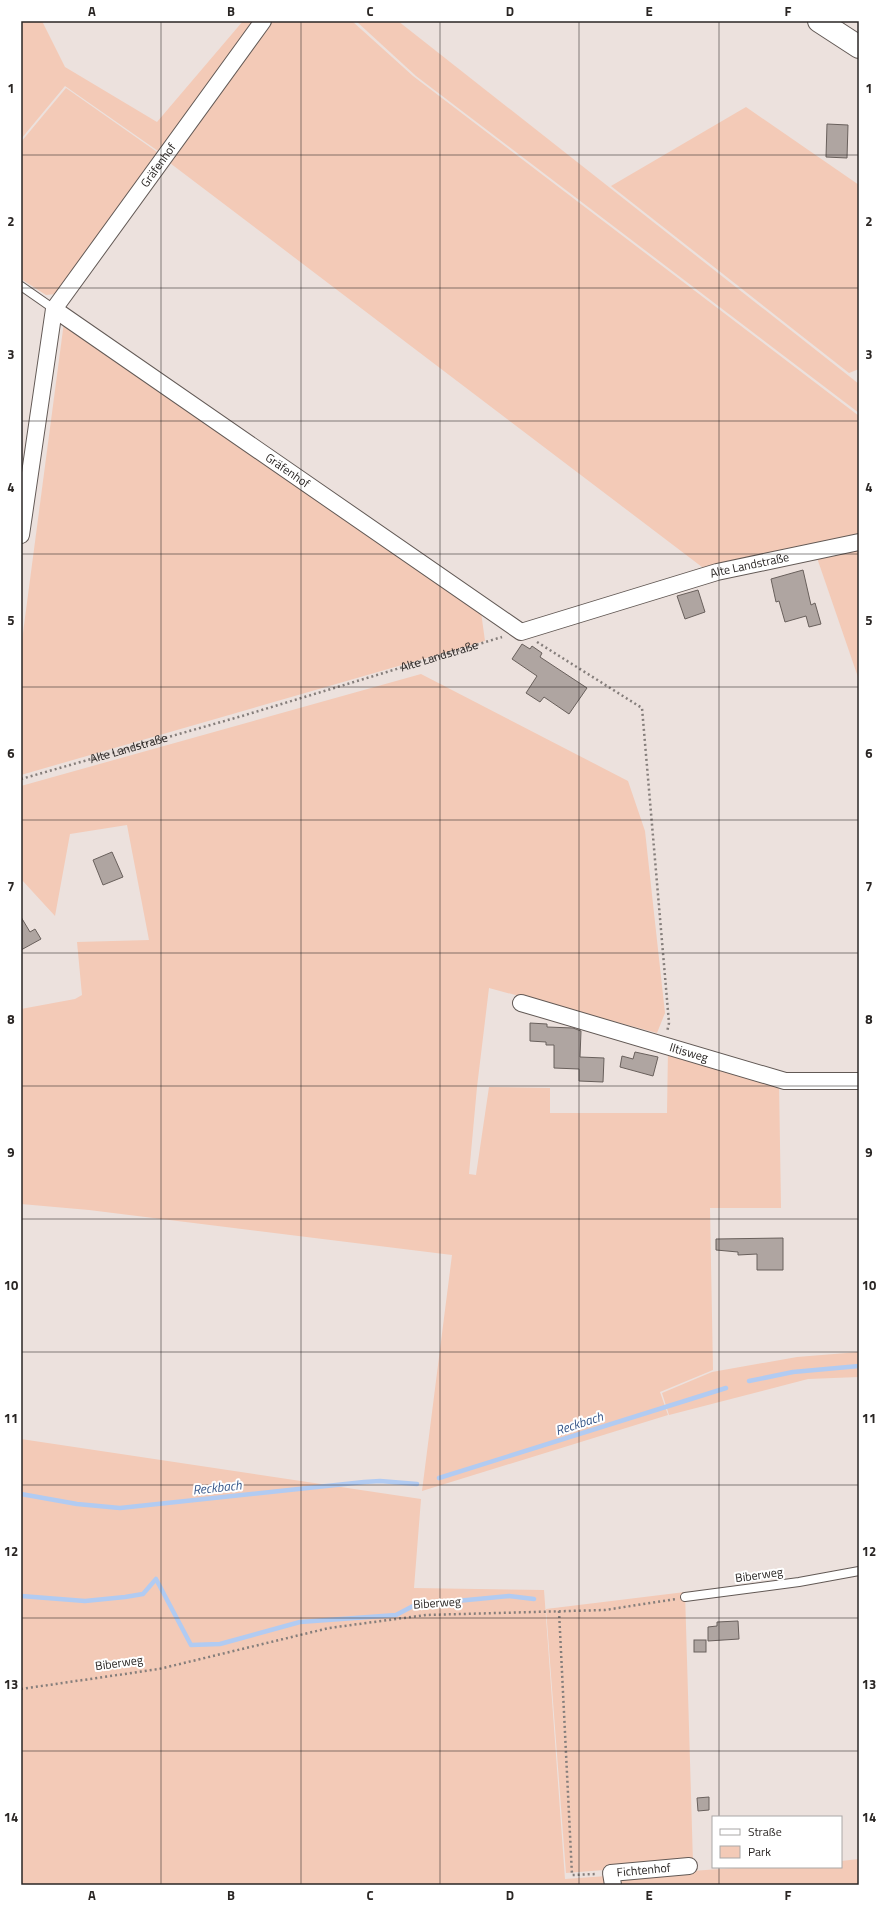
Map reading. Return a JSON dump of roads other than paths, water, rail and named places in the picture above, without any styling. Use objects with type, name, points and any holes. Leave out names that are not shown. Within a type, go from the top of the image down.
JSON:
[{"type":"main road","points":[[819,21],[859,47]]},
{"type":"street","name":"Gräfenhof","points":[[21,535],[54,309],[263,21]]},
{"type":"street","name":"Gräfenhof","points":[[54,309],[521,632]]},
{"type":"street","name":"Alte Landstraße","points":[[521,632],[717,572],[859,542]]},
{"type":"street","name":"Iltisweg","points":[[521,1003],[785,1080],[859,1081]]},
{"type":"street","name":"Fichtenhof","points":[[612,1879],[689,1866]]},
{"type":"lane","name":"Gräfenhof","points":[[21,286],[54,309]]},
{"type":"lane","name":"Biberweg","points":[[685,1597],[799,1582],[859,1571]]},
{"type":"waterway","name":"Reckbach","points":[[749,1381],[793,1372],[859,1366]]},
{"type":"waterway","name":"Reckbach","points":[[439,1478],[726,1388]]},
{"type":"waterway","name":"Reckbach","points":[[21,1494],[77,1504],[120,1508],[364,1482],[380,1481],[417,1484]]},
{"type":"waterway","points":[[21,1596],[85,1601],[125,1597],[143,1594],[156,1579],[191,1645],[220,1644],[300,1622],[396,1615],[415,1605],[509,1596],[534,1599]]}]
